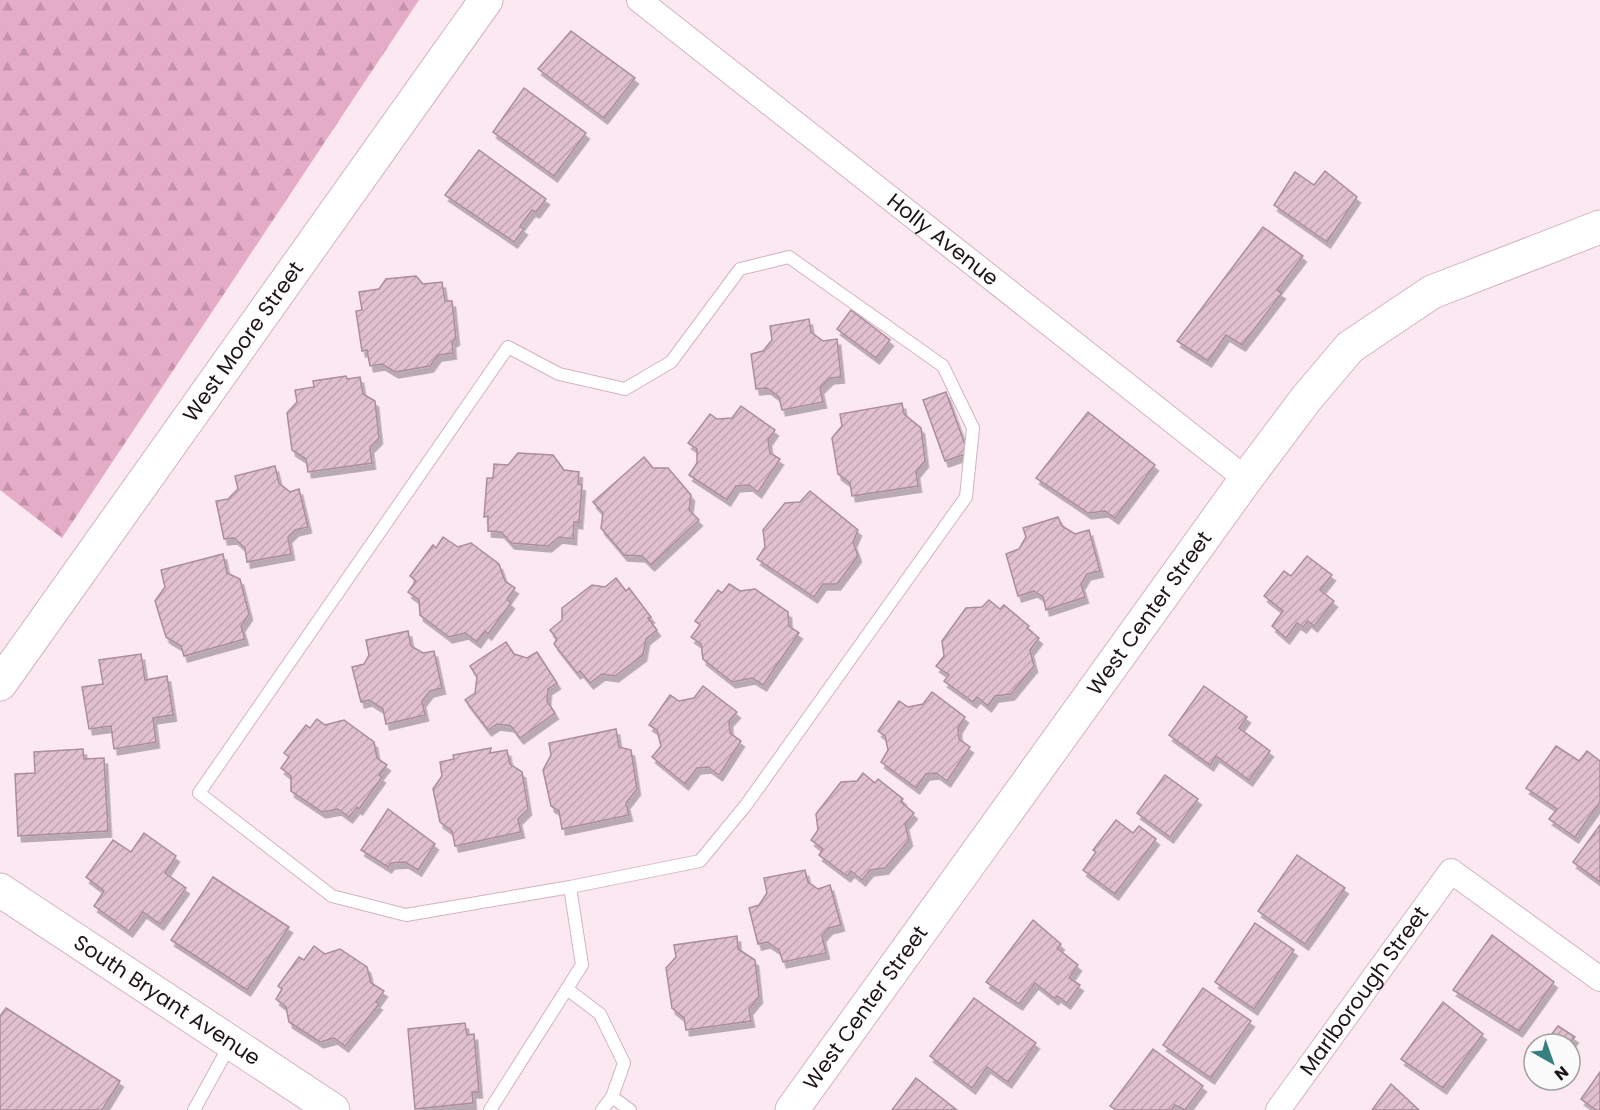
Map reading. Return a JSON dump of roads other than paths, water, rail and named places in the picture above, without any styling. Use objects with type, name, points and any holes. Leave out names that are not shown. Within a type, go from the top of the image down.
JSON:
[{"type":"street","name":"West Moore Street","points":[[0,684],[486,0]]},
{"type":"street","name":"Holly Avenue","points":[[639,0],[1246,479]]},
{"type":"street","name":"West Center Street","points":[[792,1110],[1246,479],[1306,399],[1350,347],[1432,292],[1600,227]]},
{"type":"street","name":"Marlborough Street","points":[[1278,1110],[1451,871],[1600,979]]},
{"type":"street","name":"South Bryant Avenue","points":[[0,890],[330,1109]]},
{"type":"lane","points":[[789,257],[944,366],[973,428],[966,497],[746,805],[700,861],[570,888],[406,915],[385,910],[332,896],[199,793],[508,347],[559,374],[625,389],[671,362],[740,269],[789,257]]},
{"type":"lane","points":[[490,1110],[582,965],[570,888]]},
{"type":"lane","points":[[567,989],[600,1014],[624,1063],[612,1097],[602,1110]]},
{"type":"lane","points":[[194,1110],[232,1043]]},
{"type":"lane","points":[[612,1097],[630,1110]]}]
